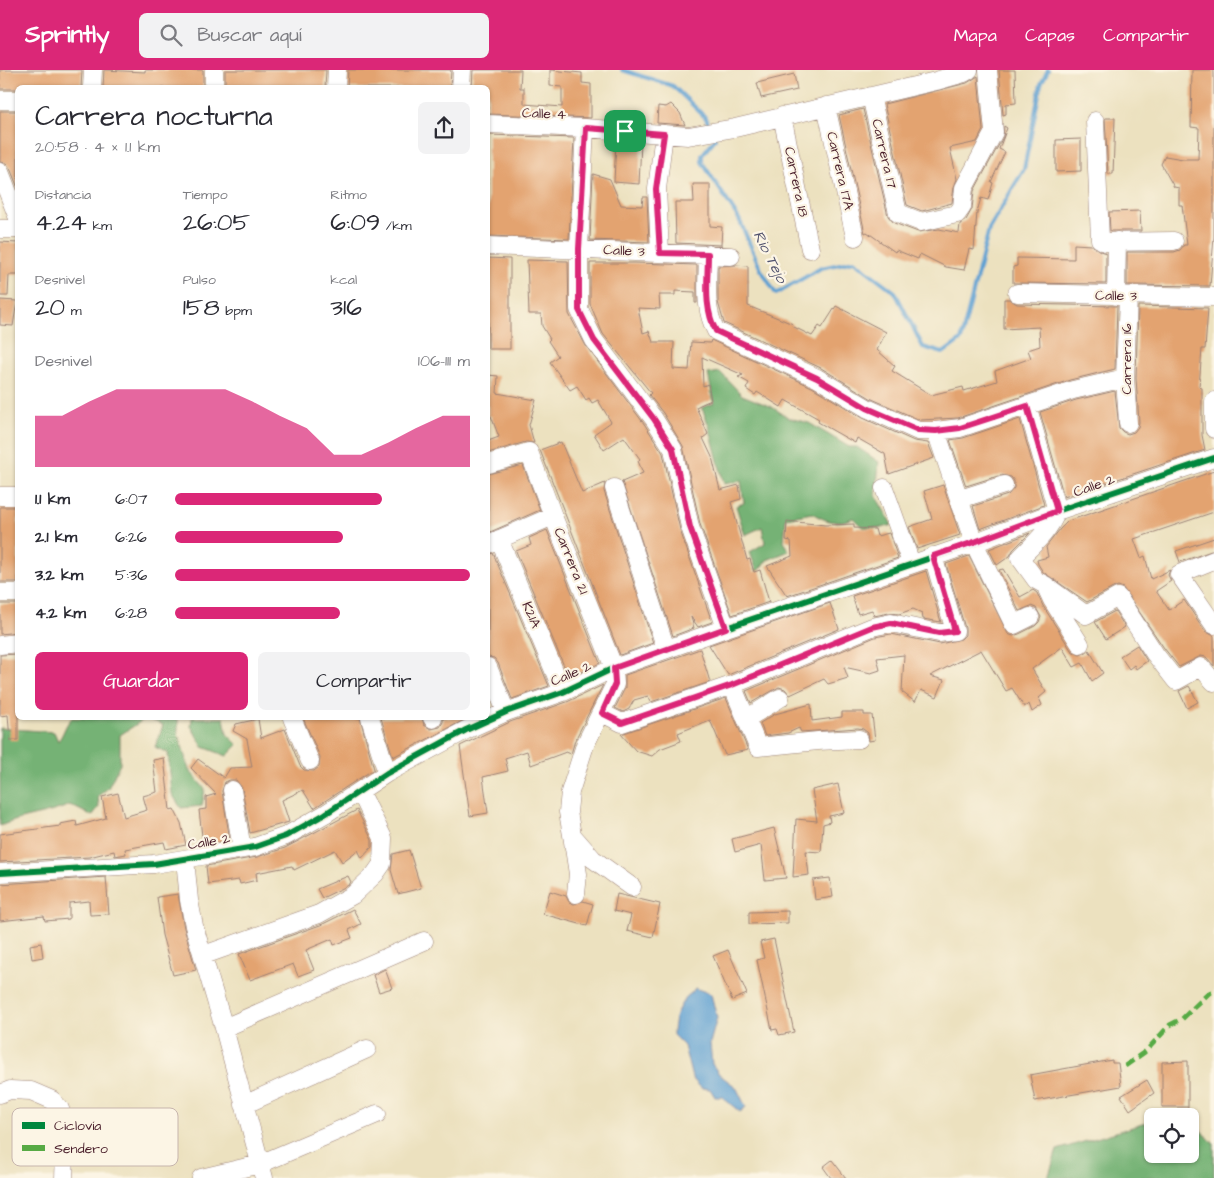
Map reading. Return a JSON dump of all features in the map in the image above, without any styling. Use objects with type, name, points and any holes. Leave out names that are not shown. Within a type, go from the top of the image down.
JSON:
[{"type":"street","points":[[92,85],[93,70]]},
{"type":"street","points":[[214,70],[214,85]]},
{"type":"street","points":[[336,85],[337,70]]},
{"type":"street","points":[[461,85],[462,70]]},
{"type":"street","name":"Calle 4","points":[[490,124],[586,128],[688,136],[735,128],[936,81],[969,70]]},
{"type":"street","name":"Carrera 17","points":[[871,96],[898,213],[921,222],[957,214],[962,207],[964,188],[994,132],[988,70]]},
{"type":"street","points":[[0,100],[15,100]]},
{"type":"street","name":"Carrera 17A","points":[[826,106],[855,237]]},
{"type":"street","name":"Carrera 18","points":[[782,116],[810,249]]},
{"type":"street","points":[[1095,120],[1099,234],[1102,241],[1174,241]]},
{"type":"street","points":[[586,128],[579,249],[579,310],[594,340],[654,419],[673,449],[690,527],[726,628]]},
{"type":"street","points":[[660,253],[656,189],[664,134]]},
{"type":"street","points":[[0,172],[15,210]]},
{"type":"street","points":[[0,229],[15,229]]},
{"type":"street","name":"Carrera 16","points":[[1118,241],[1128,423]]},
{"type":"street","name":"Calle 3","points":[[490,246],[730,256]]},
{"type":"street","points":[[708,254],[707,306],[710,320],[716,331],[817,378],[841,394],[894,421],[918,430],[936,431],[960,428],[1074,390],[1125,378]]},
{"type":"street","name":"Calle 3","points":[[1017,293],[1214,297]]},
{"type":"street","points":[[1214,401],[1214,430]]},
{"type":"street","points":[[1027,406],[1057,511],[1052,524],[1045,534],[1020,558],[1036,580],[1086,615],[1118,597],[1150,647],[1176,680],[1201,667],[1214,682]]},
{"type":"street","points":[[936,431],[974,542],[1014,625],[1030,617]]},
{"type":"street","name":"Carrera 21","points":[[490,463],[529,452],[614,668]]},
{"type":"street","name":"Calle 2","points":[[490,719],[563,692],[614,668],[1057,511],[1214,458]]},
{"type":"street","points":[[960,498],[1004,485]]},
{"type":"street","points":[[614,488],[666,650]]},
{"type":"street","points":[[884,488],[910,563]]},
{"type":"street","points":[[0,496],[15,496]]},
{"type":"street","points":[[493,541],[553,516]]},
{"type":"street","name":"K21A","points":[[493,541],[563,692]]},
{"type":"street","points":[[602,713],[622,723],[732,685],[872,627],[891,623],[939,633],[955,631],[933,556]]},
{"type":"street","points":[[1214,560],[1179,574],[1214,624]]},
{"type":"street","points":[[1045,585],[1052,600],[1080,644]]},
{"type":"street","points":[[0,593],[15,593]]},
{"type":"street","points":[[0,645],[15,643]]},
{"type":"street","points":[[576,894],[578,874],[568,812],[570,792],[585,745],[615,684],[614,668]]},
{"type":"street","points":[[490,672],[506,712]]},
{"type":"street","points":[[732,685],[758,747],[859,739]]},
{"type":"street","points":[[746,719],[780,698]]},
{"type":"street","points":[[293,720],[310,761]]},
{"type":"street","points":[[371,720],[387,773]]},
{"type":"street","name":"Calle 2","points":[[0,873],[154,864],[254,847],[286,836],[325,814],[387,773],[488,720]]},
{"type":"street","points":[[232,790],[242,849]]},
{"type":"street","points":[[204,955],[319,914],[353,895],[375,874],[382,864],[383,838],[360,791]]},
{"type":"street","points":[[572,835],[593,859],[632,887]]},
{"type":"street","points":[[185,859],[194,926],[204,955],[262,1171]]},
{"type":"street","points":[[224,1028],[424,941]]},
{"type":"street","points":[[244,1105],[367,1049]]},
{"type":"street","points":[[0,1094],[10,1090],[31,1091],[52,1100],[59,1108]]},
{"type":"street","points":[[201,1178],[262,1171],[377,1114]]},
{"type":"green space","points":[[720,372],[742,395],[772,407],[789,418],[809,423],[849,447],[857,447],[879,462],[876,496],[892,525],[882,528],[862,527],[853,518],[832,522],[812,513],[786,518],[784,541],[789,551],[767,560],[757,572],[750,552],[765,543],[762,527],[745,535],[736,506],[744,503],[741,481],[724,484],[709,426],[702,408],[714,403],[708,374]]},
{"type":"green space","points":[[70,720],[143,720],[120,735],[120,764],[108,788],[98,796],[99,807],[92,816],[70,805],[0,826],[0,728],[54,732],[58,741]]},
{"type":"green space","points":[[152,720],[178,720],[178,733],[189,770],[205,789],[202,806],[181,808],[172,794],[168,753],[155,747],[163,725]]},
{"type":"green space","points":[[192,720],[224,720],[227,734],[238,745],[227,756],[203,747],[191,726]]},
{"type":"green space","points":[[1144,1123],[1144,1163],[1199,1163],[1199,1128],[1214,1144],[1214,1178],[1048,1178],[1057,1150]]},
{"type":"water","points":[[695,988],[711,994],[717,1018],[710,1043],[712,1064],[720,1075],[736,1087],[746,1107],[740,1112],[722,1097],[715,1097],[710,1089],[701,1088],[692,1078],[684,1046],[673,1035],[677,1012],[685,998]]},
{"type":"building","points":[[0,70],[82,70],[81,85],[15,85],[15,89],[0,89]]},
{"type":"building","points":[[104,70],[145,72],[145,70],[203,70],[203,85],[103,85]]},
{"type":"building","points":[[225,70],[326,70],[325,85],[225,85]]},
{"type":"building","points":[[348,70],[451,70],[450,85],[347,85]]},
{"type":"building","points":[[473,70],[521,70],[520,88],[524,88],[524,104],[562,107],[562,87],[550,86],[550,70],[582,73],[582,83],[591,84],[591,118],[490,114],[490,85],[472,85]]},
{"type":"building","points":[[999,70],[1015,70],[1016,103],[1006,104],[1006,114],[1003,115]]},
{"type":"building","points":[[1192,70],[1214,70],[1214,237],[1210,286],[1127,285],[1127,252],[1174,252],[1187,245],[1182,205],[1179,205],[1179,188],[1174,187],[1161,164],[1165,156],[1198,159],[1199,128],[1191,127]]},
{"type":"building","points":[[794,74],[797,90],[761,98],[757,83]]},
{"type":"building","points":[[978,76],[983,130],[977,142],[950,148],[957,179],[952,203],[922,211],[907,205],[884,104],[967,83]]},
{"type":"building","points":[[671,104],[680,113],[685,125],[657,123],[658,106],[666,107]]},
{"type":"building","points":[[863,109],[888,216],[894,223],[918,232],[939,229],[959,233],[960,224],[966,220],[972,209],[974,191],[1003,137],[1004,126],[1007,128],[999,149],[1005,152],[991,182],[993,183],[988,200],[981,198],[977,212],[974,250],[969,249],[964,270],[946,267],[920,254],[918,259],[896,250],[895,252],[867,232],[865,233],[839,115]]},
{"type":"building","points":[[0,111],[15,111],[15,180],[6,163],[0,162]]},
{"type":"building","points":[[617,116],[642,118],[642,122],[617,120]]},
{"type":"building","points":[[1105,118],[1115,118],[1113,174],[1108,174]]},
{"type":"building","points":[[490,135],[574,138],[569,239],[490,236]]},
{"type":"building","points":[[1081,139],[1081,171],[1056,172],[1056,140]]},
{"type":"building","points":[[616,141],[641,143],[639,184],[614,182]]},
{"type":"building","points":[[593,174],[610,179],[621,205],[642,206],[643,197],[647,197],[649,242],[590,240]]},
{"type":"building","points":[[693,184],[710,184],[710,226],[722,227],[721,245],[676,243],[675,202],[694,202]]},
{"type":"building","points":[[1140,211],[1141,231],[1110,231],[1109,212]]},
{"type":"building","points":[[0,242],[15,243],[15,275],[9,275],[8,296],[0,296]]},
{"type":"building","points":[[1074,244],[1091,245],[1106,253],[1106,284],[1013,283],[1013,267],[1017,266],[1017,258],[1074,259]]},
{"type":"building","points":[[490,258],[510,259],[510,349],[490,349]]},
{"type":"building","points":[[527,260],[568,261],[569,314],[586,346],[645,425],[663,453],[680,530],[712,622],[698,627],[691,617],[694,628],[673,636],[622,482],[643,473],[638,461],[640,459],[624,437],[604,450],[594,434],[611,422],[598,400],[592,403],[589,398],[586,400],[577,386],[570,390],[550,362],[558,356],[548,341],[550,339],[542,326],[541,314],[529,314]]},
{"type":"building","points":[[590,263],[697,265],[697,303],[695,303],[695,292],[675,291],[675,295],[659,295],[660,309],[638,308],[643,333],[649,331],[653,342],[674,342],[673,369],[689,370],[691,342],[710,343],[711,340],[812,387],[863,418],[914,441],[928,443],[934,458],[889,474],[885,454],[857,438],[855,443],[818,422],[819,419],[785,400],[781,407],[757,392],[755,395],[746,389],[749,383],[738,377],[743,375],[702,357],[703,386],[708,384],[711,400],[696,407],[708,434],[703,438],[712,457],[720,490],[739,485],[741,499],[731,502],[747,560],[750,559],[754,572],[760,570],[769,602],[732,615],[700,524],[683,446],[663,413],[649,395],[651,393],[603,334],[590,304]]},
{"type":"building","points":[[718,266],[748,266],[748,306],[793,324],[792,326],[812,336],[819,326],[822,328],[836,306],[886,332],[877,350],[895,366],[892,371],[931,395],[963,387],[964,391],[997,381],[995,371],[1031,358],[1028,350],[1040,346],[1039,327],[1004,329],[1004,299],[1009,299],[1017,304],[1117,306],[1115,369],[1070,380],[958,418],[920,420],[872,399],[821,368],[724,323],[718,302]]},
{"type":"building","points":[[0,300],[15,301],[13,326],[0,325]]},
{"type":"building","points":[[1138,306],[1208,308],[1205,349],[1202,349],[1199,387],[1202,388],[1202,435],[1205,450],[1064,497],[1040,412],[1076,400],[1115,391],[1119,428],[1128,434],[1134,432],[1139,422],[1136,378]]},
{"type":"building","points":[[490,375],[498,376],[497,393],[536,400],[529,425],[534,443],[526,442],[490,452],[490,440],[499,437],[491,416]]},
{"type":"building","points":[[1020,419],[1044,505],[980,529],[973,506],[1008,495],[1014,488],[1014,481],[1011,477],[1001,475],[966,486],[950,440],[963,438]]},
{"type":"building","points":[[561,442],[582,493],[605,483],[604,491],[653,643],[620,655],[540,450]]},
{"type":"building","points":[[523,465],[540,510],[490,532],[490,473]]},
{"type":"building","points":[[1214,471],[1214,512],[1134,539],[1141,558],[1145,556],[1151,579],[1170,570],[1168,575],[1171,581],[1156,591],[1169,610],[1184,600],[1205,631],[1214,636],[1214,666],[1206,657],[1201,656],[1179,667],[1123,588],[1118,586],[1087,602],[1043,572],[1037,560],[1048,557],[1046,547],[1068,521]]},
{"type":"building","points":[[943,485],[960,535],[917,549],[909,527],[932,519],[924,491]]},
{"type":"building","points":[[0,507],[15,507],[15,582],[0,582]]},
{"type":"building","points":[[787,521],[825,525],[854,524],[854,528],[875,529],[877,536],[889,533],[898,558],[787,596],[767,566],[792,556],[791,541],[786,540]]},
{"type":"building","points":[[547,530],[600,663],[569,678],[516,551],[531,545],[529,538]]},
{"type":"building","points":[[1030,533],[1013,550],[1010,556],[997,565],[989,549]]},
{"type":"building","points":[[1214,538],[1214,550],[1180,562],[1176,551]]},
{"type":"building","points":[[493,553],[549,686],[512,699],[498,663],[494,658],[490,657],[490,554]]},
{"type":"building","points":[[969,556],[1008,634],[1013,636],[1035,626],[1041,617],[1036,608],[1031,606],[1019,611],[999,570],[1003,569],[1020,597],[1033,590],[1037,593],[1043,606],[1071,650],[1080,655],[1089,650],[1103,673],[1092,681],[1082,663],[1074,667],[1062,647],[1032,669],[1046,692],[1039,698],[1042,705],[1032,712],[1029,704],[1024,707],[1012,688],[1006,691],[981,650],[930,676],[944,680],[937,697],[921,690],[915,702],[902,692],[904,655],[877,658],[880,670],[871,673],[844,667],[848,678],[828,684],[824,679],[790,695],[785,689],[779,687],[751,703],[746,691],[875,637],[891,634],[940,644],[961,639],[965,635],[965,628],[946,564]]},
{"type":"building","points":[[926,571],[941,622],[923,619],[922,613],[913,609],[899,614],[889,613],[874,616],[872,610],[858,614],[852,596]]},
{"type":"building","points":[[830,603],[839,629],[728,675],[709,645]]},
{"type":"building","points":[[0,604],[15,604],[15,632],[0,634]]},
{"type":"building","points":[[1115,611],[1125,627],[1106,639],[1095,622]]},
{"type":"building","points":[[1137,645],[1147,661],[1136,669],[1134,665],[1129,669],[1120,656]]},
{"type":"building","points":[[700,649],[710,682],[651,702],[648,696],[634,700],[629,709],[623,712],[615,708],[625,688],[625,675]]},
{"type":"building","points":[[15,654],[15,720],[18,720],[18,740],[10,740],[8,715],[0,716],[0,655]]},
{"type":"building","points":[[603,685],[575,740],[571,754],[566,752],[531,765],[527,751],[505,758],[508,771],[483,777],[488,813],[470,816],[460,746],[510,722],[567,702]]},
{"type":"building","points":[[1189,686],[1198,702],[1187,708],[1179,691]]},
{"type":"building","points":[[726,698],[748,750],[725,755],[710,720],[678,733],[681,741],[660,749],[652,756],[636,751],[621,734]]},
{"type":"building","points":[[811,704],[812,721],[842,717],[842,712],[864,712],[864,715],[872,715],[875,740],[869,741],[868,733],[858,728],[801,732],[799,728],[788,733],[765,736],[760,723],[775,714]]},
{"type":"building","points":[[258,720],[261,738],[285,729],[300,766],[304,770],[314,771],[319,767],[320,757],[304,720],[361,720],[374,769],[314,808],[303,790],[282,800],[289,822],[250,833],[242,788],[236,780],[225,782],[222,791],[230,840],[203,845],[199,810],[206,809],[206,797],[216,794],[191,768],[198,759],[224,778],[230,768],[252,767],[247,739],[233,731],[236,724]]},
{"type":"building","points":[[382,720],[423,720],[424,725],[431,729],[440,727],[443,720],[464,720],[393,757]]},
{"type":"building","points":[[164,758],[170,810],[174,809],[181,823],[186,845],[166,849],[164,842],[125,849],[126,854],[115,856],[114,851],[89,857],[0,862],[0,834],[60,826],[60,824],[76,821],[77,826],[106,818],[102,797],[118,793],[124,817],[147,810],[143,796],[157,792],[153,760]]},
{"type":"building","points":[[838,784],[844,813],[829,816],[830,822],[823,824],[821,852],[806,851],[809,875],[793,877],[796,819],[817,821],[812,790]]},
{"type":"building","points":[[357,810],[372,840],[372,847],[362,858],[358,850],[342,862],[335,850],[294,870],[292,866],[256,873],[257,880],[240,884],[239,880],[208,884],[206,866],[257,857],[285,848]]},
{"type":"building","points":[[774,828],[786,878],[765,880],[761,845],[735,852],[732,839]]},
{"type":"building","points":[[409,850],[421,888],[398,894],[391,870],[393,854]]},
{"type":"building","points":[[348,876],[351,882],[349,885],[322,898],[317,889]]},
{"type":"building","points":[[106,877],[109,914],[90,915],[89,901],[69,903],[69,919],[45,921],[44,916],[0,921],[0,884]]},
{"type":"building","points":[[830,878],[833,897],[815,900],[813,880]]},
{"type":"building","points":[[550,891],[566,896],[569,902],[574,904],[583,901],[593,904],[587,926],[543,914]]},
{"type":"building","points":[[178,894],[184,928],[196,970],[173,975],[162,935],[157,897]]},
{"type":"building","points":[[617,894],[660,904],[653,937],[627,931],[631,915],[614,911]]},
{"type":"building","points":[[353,909],[361,924],[349,930],[352,938],[334,945],[332,939],[306,950],[314,970],[298,976],[293,964],[250,980],[239,954],[323,924]]},
{"type":"building","points":[[788,911],[788,923],[749,924],[749,912]]},
{"type":"building","points":[[774,939],[794,1032],[779,1035],[777,1029],[772,1030],[757,960],[764,958],[760,942]]},
{"type":"building","points":[[41,943],[43,957],[32,959],[30,945]]},
{"type":"building","points":[[728,950],[747,994],[732,1000],[713,956]]},
{"type":"building","points":[[385,969],[392,988],[379,992],[373,975]]},
{"type":"building","points":[[1112,1060],[1112,1063],[1118,1063],[1121,1086],[1035,1101],[1030,1075]]},
{"type":"building","points":[[1188,1061],[1188,1107],[1162,1107],[1162,1062]]},
{"type":"building","points":[[1147,1080],[1154,1093],[1130,1110],[1121,1096]]},
{"type":"building","points":[[832,1160],[846,1178],[831,1178],[823,1167]]},
{"type":"waterway","name":"Rio Tejo","points":[[622,70],[673,86],[706,118],[710,128]]},
{"type":"waterway","name":"Rio Tejo","points":[[714,137],[715,139],[702,155],[702,162],[739,219],[761,270],[776,294],[821,268],[854,261],[895,292],[923,347],[943,353],[961,340],[989,229],[1024,169],[1041,84],[1048,70]]},
{"type":"marked path","points":[[1125,1066],[1146,1051],[1170,1025],[1182,1019],[1209,993],[1214,991]]},
{"type":"cycle path","points":[[585,128],[579,249],[579,309],[594,340],[654,419],[673,449],[690,527],[726,628]]},
{"type":"cycle path","points":[[490,719],[563,692],[614,668],[974,543],[1057,511],[1214,458]]},
{"type":"cycle path","points":[[0,873],[154,864],[255,847],[286,836],[325,814],[387,773],[488,720]]},
{"type":"route","points":[[586,128],[625,131],[664,134],[656,189],[660,253],[708,254],[707,306],[710,320],[716,331],[817,378],[867,408],[918,430],[936,431],[960,428],[1027,406],[1057,511],[933,556],[955,631],[939,633],[921,631],[891,623],[872,627],[732,685],[622,723],[602,713],[615,684],[614,668],[726,628],[690,527],[682,482],[673,449],[654,419],[594,340],[579,310],[579,249],[586,128]]}]
